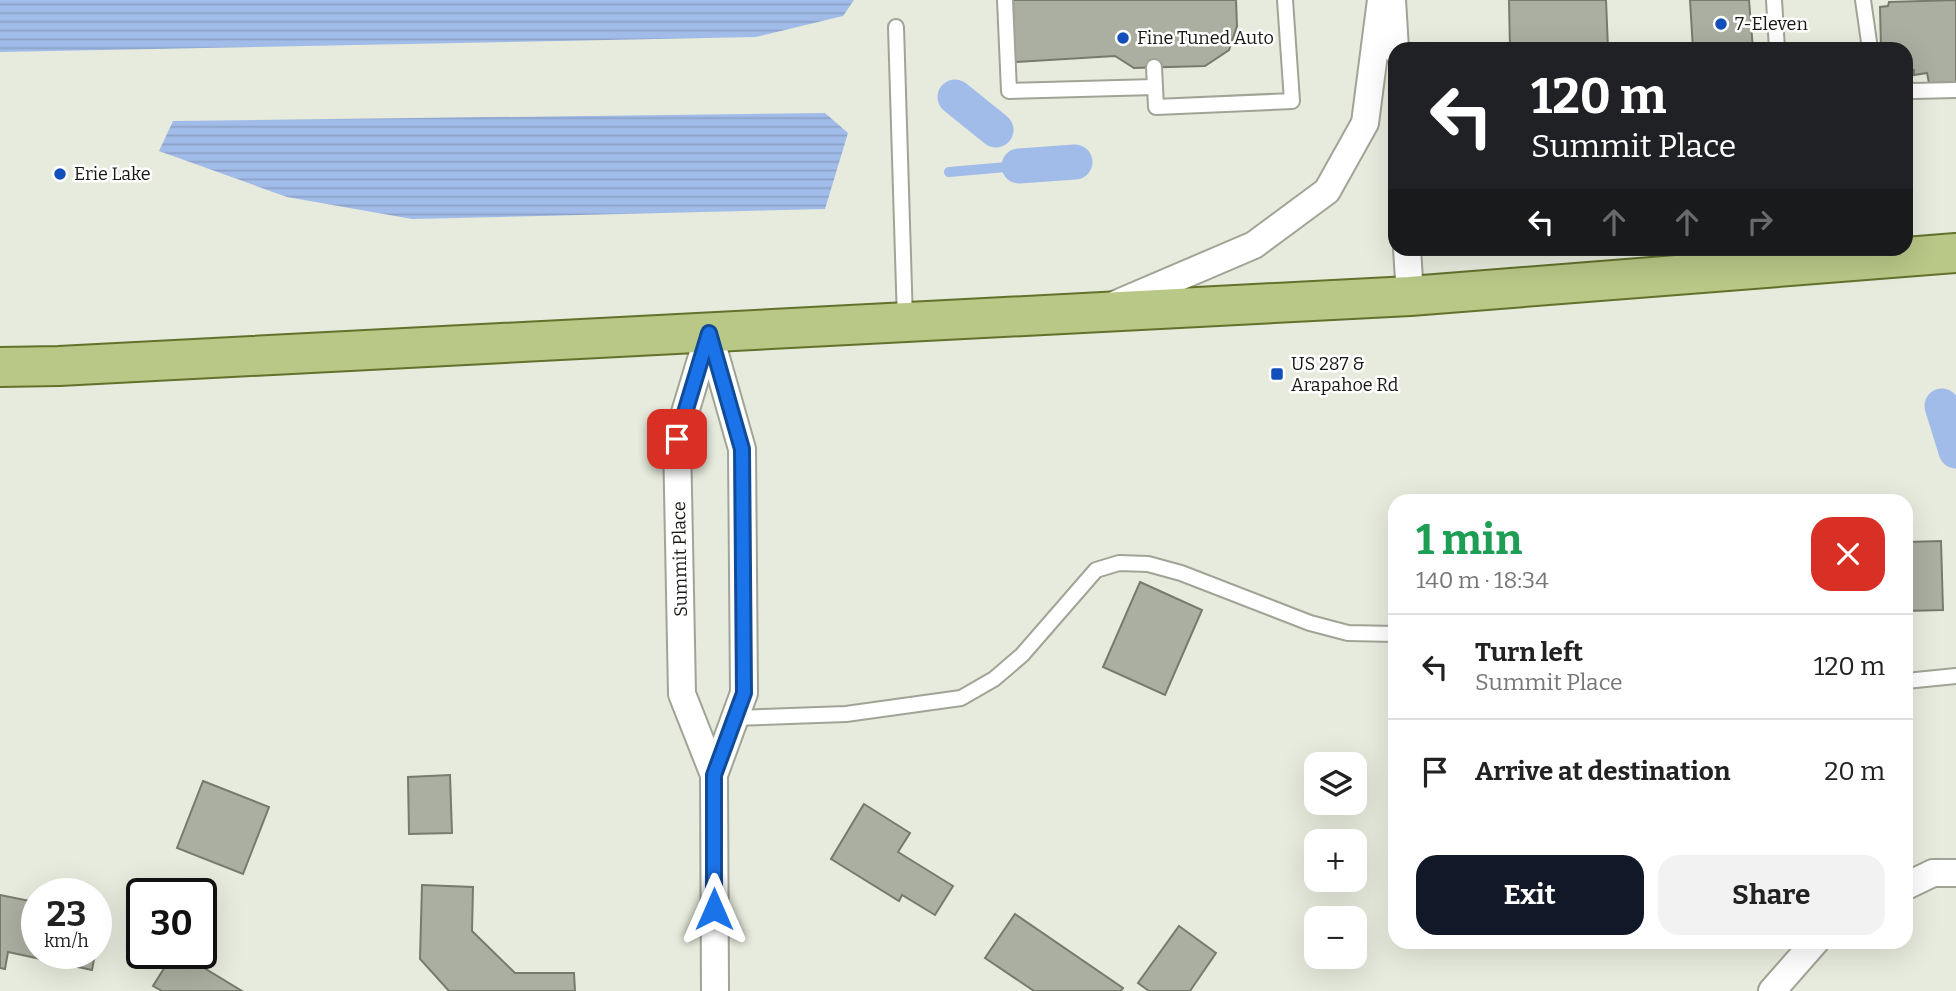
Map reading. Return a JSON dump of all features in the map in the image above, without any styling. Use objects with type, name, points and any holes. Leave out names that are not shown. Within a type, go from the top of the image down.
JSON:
[{"type":"main road","points":[[0,367],[1410,296],[1956,253]]},
{"type":"street","points":[[1094,313],[1254,245],[1327,191],[1365,123],[1381,0]]},
{"type":"street","points":[[1392,0],[1395,42]]},
{"type":"street","points":[[1408,256],[1410,296]]},
{"type":"street","name":"Summit Place","points":[[709,333],[742,449],[744,693],[714,775],[715,991]]},
{"type":"street","name":"Summit Place","points":[[709,333],[677,439],[682,694],[714,775]]},
{"type":"street","points":[[1913,883],[1933,873],[1956,873]]},
{"type":"street","points":[[1772,991],[1809,949]]},
{"type":"lane","points":[[1005,0],[1009,91],[1155,87]]},
{"type":"lane","points":[[1154,67],[1156,107],[1292,102],[1285,0]]},
{"type":"lane","points":[[1774,0],[1777,42]]},
{"type":"lane","points":[[1863,0],[1869,42]]},
{"type":"lane","points":[[896,27],[905,323]]},
{"type":"lane","points":[[1913,91],[1956,90]]},
{"type":"lane","points":[[733,718],[846,713],[961,698],[994,679],[1022,654],[1096,570],[1119,563],[1148,564],[1181,573],[1310,623],[1348,633],[1388,634]]},
{"type":"lane","points":[[1913,680],[1956,676]]},
{"type":"water","points":[[0,0],[854,0],[843,16],[756,37],[0,52]]},
{"type":"water","points":[[825,113],[848,133],[825,209],[412,219],[287,197],[159,151],[173,121]]},
{"type":"building","name":"Fine Tuned Auto","points":[[1013,0],[1236,0],[1237,26],[1229,50],[1205,66],[1134,68],[1115,56],[1014,62]]},
{"type":"building","points":[[1509,0],[1606,0],[1608,42],[1510,42]]},
{"type":"building","name":"7-Eleven","points":[[1690,0],[1749,0],[1752,42],[1693,42]]},
{"type":"building","points":[[1956,0],[1956,82],[1929,83],[1927,73],[1914,75],[1913,42],[1881,42],[1880,7],[1888,6],[1889,2]]},
{"type":"building","points":[[1941,541],[1943,610],[1913,611],[1913,542]]},
{"type":"building","points":[[1140,582],[1202,610],[1165,695],[1103,667]]},
{"type":"building","points":[[450,775],[452,833],[409,834],[408,777]]},
{"type":"building","points":[[203,781],[269,807],[243,874],[177,848]]},
{"type":"building","points":[[864,804],[910,833],[898,852],[953,886],[935,915],[902,895],[899,901],[831,859]]},
{"type":"building","points":[[422,885],[473,887],[472,931],[515,973],[574,973],[575,991],[449,991],[420,959]]},
{"type":"building","points":[[0,895],[21,899],[21,955],[8,952],[5,969],[0,968]]},
{"type":"building","points":[[1015,914],[1123,988],[1121,991],[1034,991],[985,958]]},
{"type":"building","points":[[1179,926],[1216,953],[1190,991],[1149,991],[1138,983]]},
{"type":"building","points":[[164,969],[206,969],[242,991],[162,991],[153,986]]},
{"type":"waterway","points":[[955,97],[996,130]]},
{"type":"waterway","points":[[1019,166],[1075,162]]},
{"type":"waterway","points":[[949,172],[1019,166]]},
{"type":"waterway","points":[[1942,406],[1956,451]]},
{"type":"place","name":"7-Eleven","points":[[1721,24]]},
{"type":"place","name":"Fine Tuned Auto","points":[[1123,38]]},
{"type":"place","name":"Erie Lake","points":[[60,174]]},
{"type":"place","name":"US 287 & Arapahoe Rd","points":[[1277,374]]},
{"type":"route","points":[[677,439],[709,333],[742,449],[744,693],[714,775],[714,909]]}]
